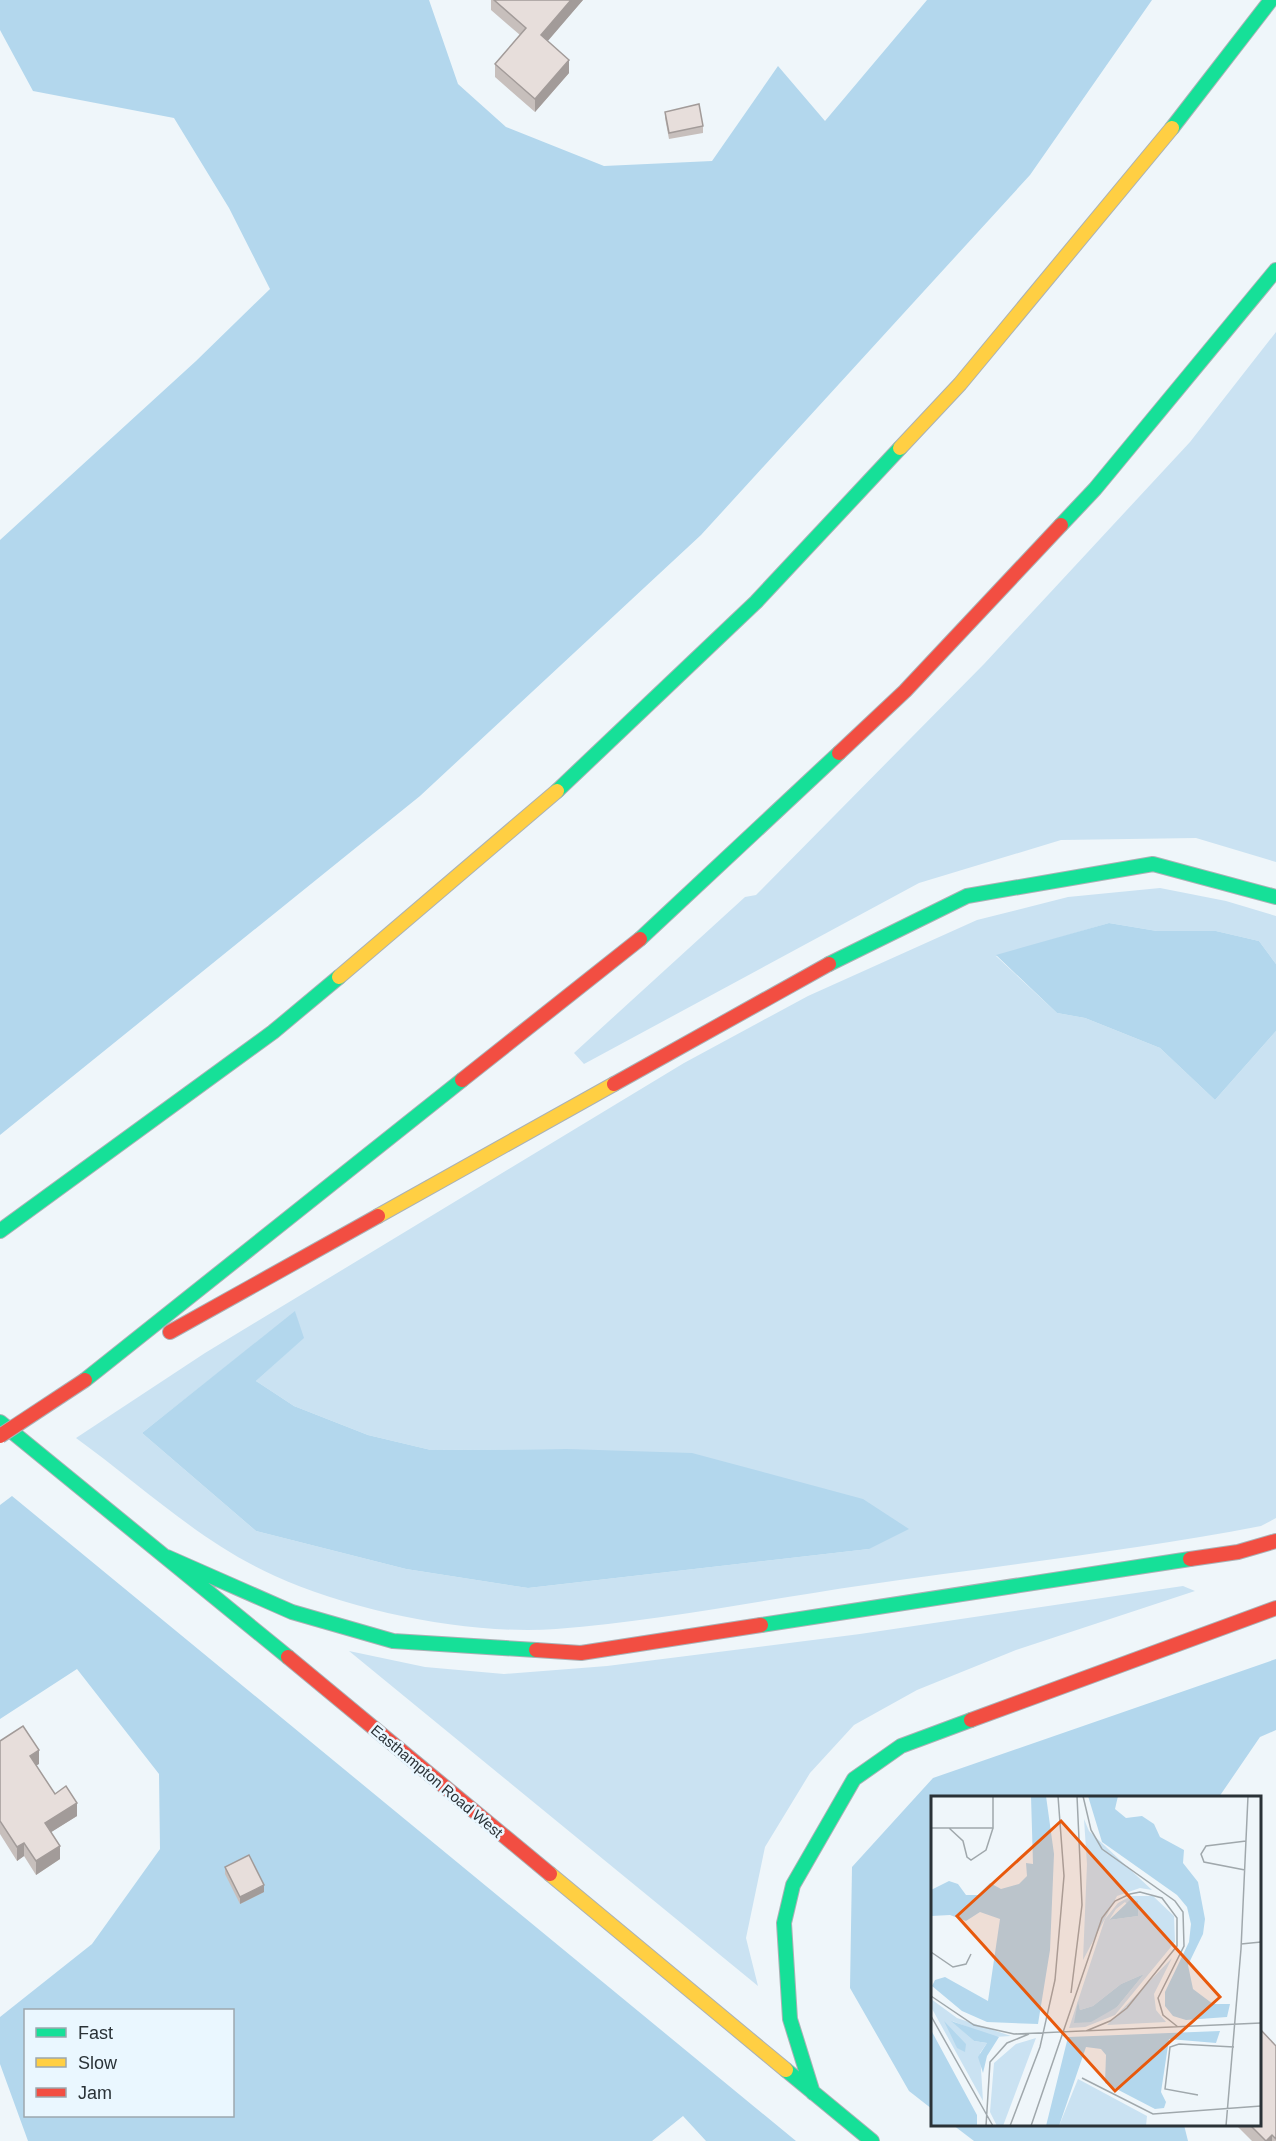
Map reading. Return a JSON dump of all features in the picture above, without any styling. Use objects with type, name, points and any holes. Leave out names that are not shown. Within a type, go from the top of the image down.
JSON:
[{"type":"main road","points":[[0,1231],[273,1032],[529,817],[756,602],[960,384],[1149,157],[1271,0]]},
{"type":"main road","points":[[85,1380],[651,930],[904,691],[1095,489],[1276,270]]},
{"type":"main road","points":[[0,1436],[85,1380],[843,956],[967,896],[1153,864],[1276,897]]},
{"type":"main road","name":"Easthampton Road West","points":[[0,1422],[167,1557],[872,2141]]},
{"type":"main road","points":[[167,1557],[292,1612],[393,1641],[581,1653],[1238,1552],[1276,1541]]},
{"type":"main road","points":[[813,2093],[790,2019],[784,1923],[793,1885],[854,1779],[900,1746],[1276,1608]]},
{"type":"shaded area","points":[[0,0],[429,0],[458,84],[506,127],[604,166],[712,161],[778,66],[825,121],[927,0],[1152,0],[1030,175],[701,535],[420,796],[0,1135],[0,540],[196,361],[270,289],[229,208],[174,118],[33,91],[0,30]]},
{"type":"shaded area","points":[[1276,332],[1276,862],[1196,838],[1061,840],[919,883],[584,1064],[574,1053],[745,897],[756,895],[984,664],[1190,442]]},
{"type":"shaded area","points":[[1160,888],[1226,901],[1276,916],[1276,964],[1259,941],[1216,931],[1157,931],[1109,923],[996,956],[1057,1013],[1085,1018],[1160,1048],[1215,1100],[1276,1031],[1276,1518],[1261,1526],[1162,1543],[865,1585],[672,1616],[556,1629],[487,1628],[413,1618],[376,1610],[306,1589],[275,1576],[248,1563],[197,1530],[76,1438],[205,1353],[684,1063],[808,996],[977,920],[1068,897]],"holes":[[[295,1312],[303,1338],[256,1381],[294,1406],[368,1435],[431,1450],[567,1449],[869,1549],[528,1588],[406,1569],[256,1531],[142,1433]]]},
{"type":"shaded area","points":[[1109,923],[1157,931],[1216,931],[1259,941],[1276,964],[1276,1031],[1215,1100],[1160,1048],[1085,1018],[1057,1013],[996,955]]},
{"type":"shaded area","points":[[295,1311],[304,1338],[256,1381],[294,1406],[368,1435],[431,1450],[567,1449],[692,1453],[863,1499],[909,1529],[869,1549],[528,1588],[406,1569],[256,1531],[142,1433]]},
{"type":"shaded area","points":[[12,1496],[796,2141],[706,2141],[683,2116],[652,2141],[28,2141],[0,2064],[0,2017],[92,1944],[160,1849],[159,1774],[77,1669],[0,1719],[0,1505]]},
{"type":"shaded area","points":[[1183,1586],[1195,1591],[1016,1650],[917,1690],[854,1725],[810,1773],[765,1847],[746,1938],[758,1986],[349,1651],[425,1667],[504,1674],[607,1666],[860,1634]]},
{"type":"shaded area","points":[[1276,1659],[1276,1730],[1260,1737],[1220,1796],[931,1796],[931,2108],[909,2091],[850,1988],[852,1867],[933,1778]]},
{"type":"shaded area","points":[[954,2126],[1184,2126],[1188,2141],[974,2141]]},
{"type":"building","points":[[494,0],[571,0],[541,35],[569,60],[535,99],[495,64],[526,28]]},
{"type":"building","points":[[699,104],[703,126],[669,133],[665,112]]},
{"type":"building","points":[[23,1726],[39,1750],[30,1756],[55,1794],[66,1786],[77,1803],[45,1823],[60,1846],[36,1861],[24,1843],[17,1847],[0,1821],[0,1741]]},
{"type":"building","points":[[249,1855],[264,1885],[240,1897],[225,1867]]},
{"type":"building","points":[[1261,2030],[1276,2046],[1276,2139],[1272,2135],[1266,2141],[1251,2126],[1261,2126]]},
{"type":"traffic: fast","points":[[1172,128],[1271,0]]},
{"type":"traffic: fast","points":[[1061,525],[1095,489],[1276,270]]},
{"type":"traffic: fast","points":[[557,791],[756,602],[900,448]]},
{"type":"traffic: fast","points":[[640,939],[839,753]]},
{"type":"traffic: fast","points":[[829,964],[967,896],[1153,864],[1276,897]]},
{"type":"traffic: fast","points":[[0,1231],[273,1032],[339,977]]},
{"type":"traffic: fast","points":[[85,1380],[462,1080]]},
{"type":"traffic: fast","points":[[0,1422],[288,1657]]},
{"type":"traffic: fast","points":[[167,1557],[292,1612],[393,1641],[536,1650]]},
{"type":"traffic: fast","points":[[761,1625],[1190,1559]]},
{"type":"traffic: fast","points":[[813,2093],[790,2019],[784,1923],[793,1885],[854,1779],[901,1746],[971,1720]]},
{"type":"traffic: fast","points":[[786,2070],[872,2141]]},
{"type":"traffic: slow","points":[[900,448],[960,384],[1172,128]]},
{"type":"traffic: slow","points":[[339,977],[557,791]]},
{"type":"traffic: slow","points":[[378,1216],[614,1084]]},
{"type":"traffic: slow","points":[[550,1874],[786,2070]]},
{"type":"traffic: jam","points":[[839,753],[905,691],[1061,525]]},
{"type":"traffic: jam","points":[[462,1080],[640,939]]},
{"type":"traffic: jam","points":[[614,1084],[829,964]]},
{"type":"traffic: jam","points":[[170,1332],[378,1216]]},
{"type":"traffic: jam","points":[[0,1436],[85,1380]]},
{"type":"traffic: jam","points":[[1190,1559],[1238,1552],[1276,1541]]},
{"type":"traffic: jam","points":[[971,1720],[1276,1608]]},
{"type":"traffic: jam","points":[[536,1650],[581,1653],[761,1625]]},
{"type":"traffic: jam","points":[[288,1657],[550,1874]]}]
